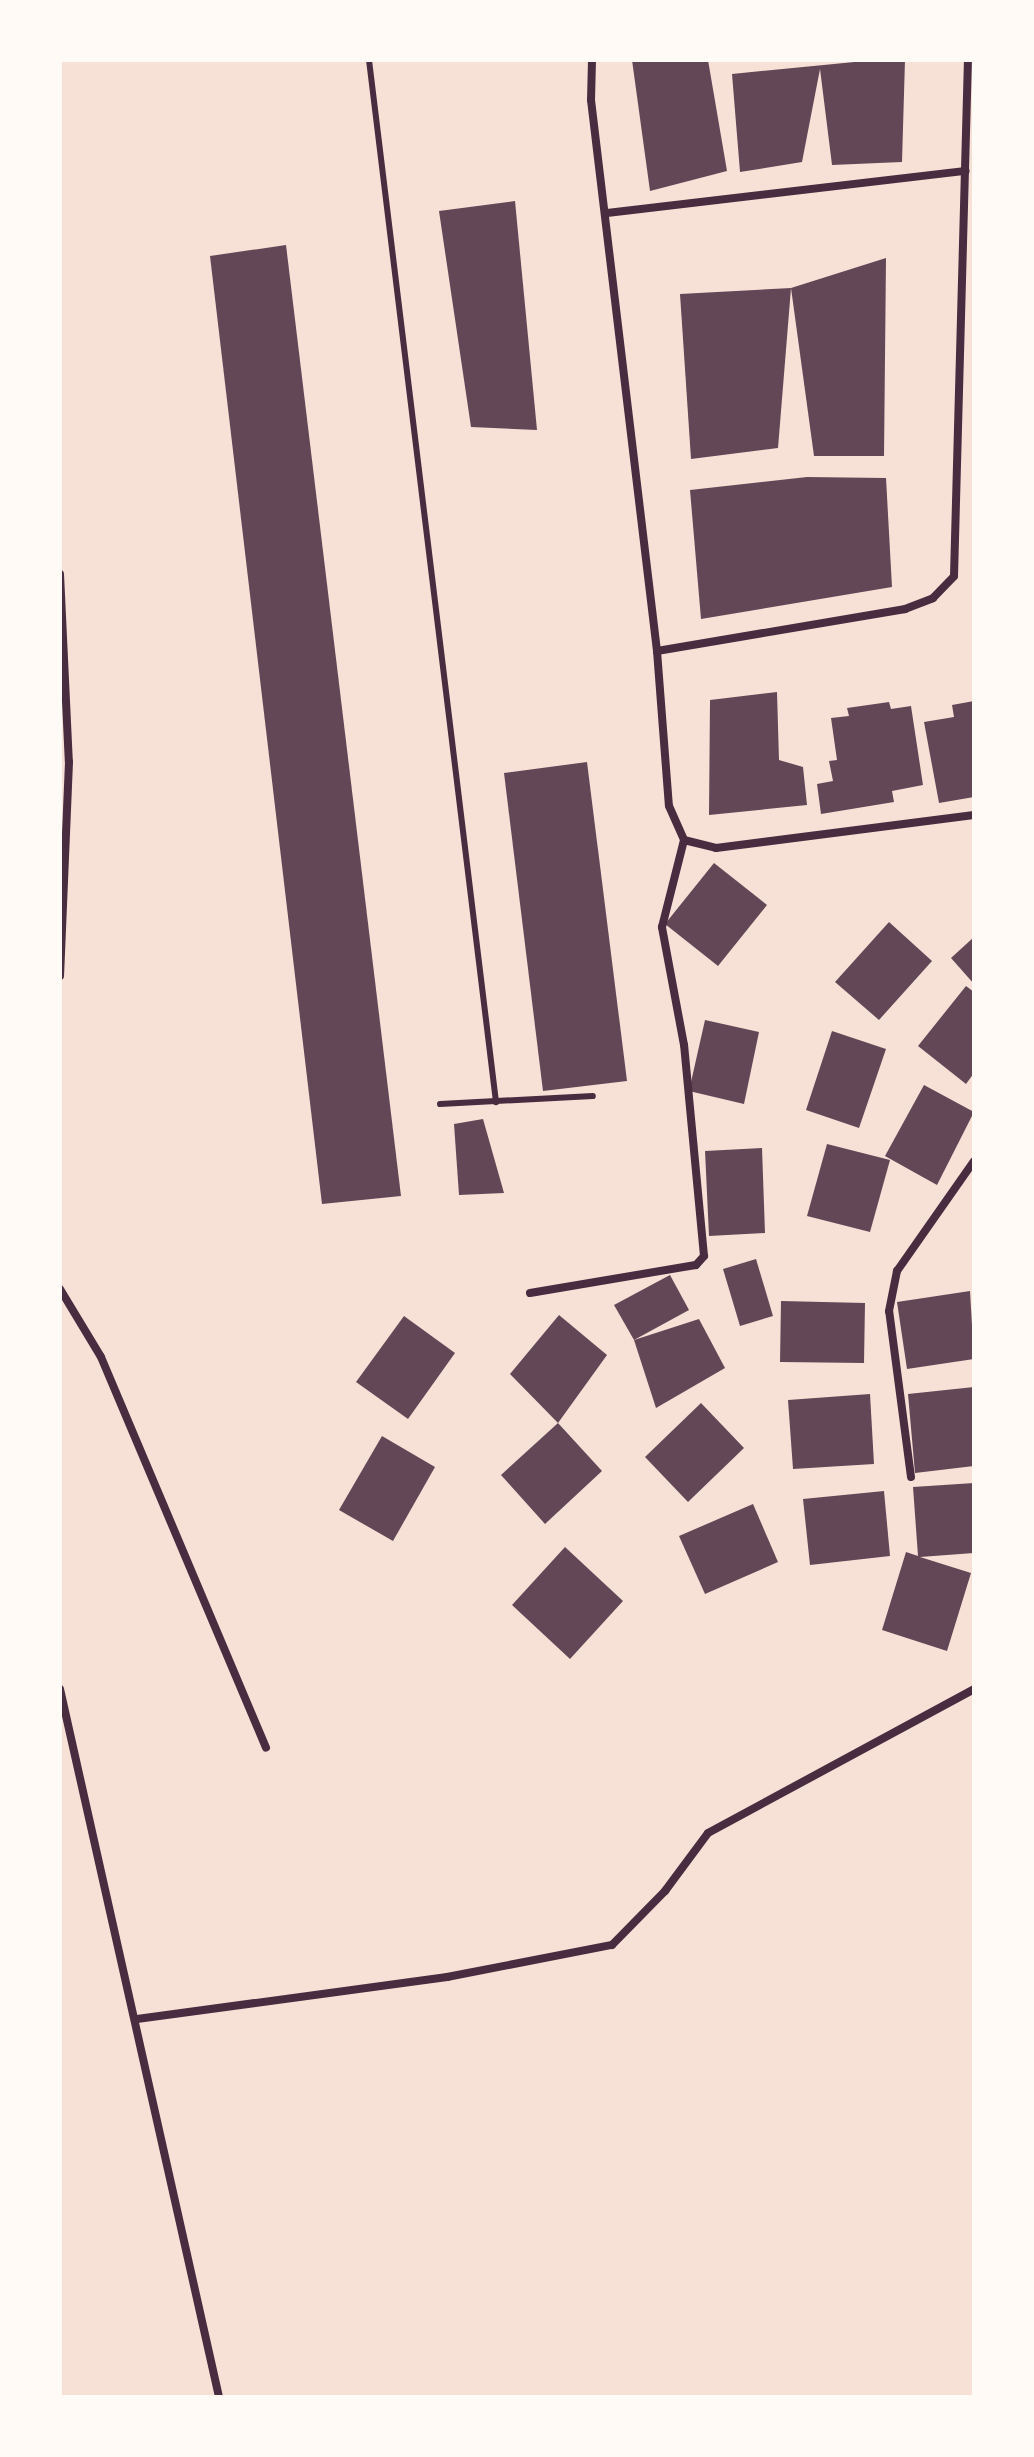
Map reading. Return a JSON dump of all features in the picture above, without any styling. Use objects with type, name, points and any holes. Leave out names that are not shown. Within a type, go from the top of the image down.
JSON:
[{"type":"street","points":[[530,1293],[696,1265],[704,1256],[684,1045],[662,927],[684,840],[669,806],[657,651],[607,213],[591,100],[592,60]]},
{"type":"street","points":[[657,651],[905,609],[933,598],[954,576],[968,60]]},
{"type":"street","points":[[607,213],[966,171]]},
{"type":"street","points":[[60,574],[64,764],[60,976]]},
{"type":"street","points":[[684,840],[716,848],[974,815]]},
{"type":"street","points":[[911,1477],[889,1311],[897,1271],[974,1161]]},
{"type":"street","points":[[60,1289],[101,1357],[266,1748]]},
{"type":"street","points":[[60,1689],[137,2019],[219,2397]]},
{"type":"street","points":[[137,2019],[447,1977],[612,1945],[665,1891],[708,1833],[974,1689]]},
{"type":"lane","points":[[369,60],[496,1102]]},
{"type":"lane","points":[[440,1104],[593,1096]]},
{"type":"building","points":[[632,60],[708,60],[727,171],[650,191]]},
{"type":"building","points":[[875,60],[905,60],[902,162],[832,165],[820,69],[802,162],[740,172],[732,74]]},
{"type":"building","points":[[515,201],[537,430],[471,427],[439,211]]},
{"type":"building","points":[[286,245],[401,1196],[322,1204],[210,256]]},
{"type":"building","points":[[886,258],[884,456],[814,456],[791,288]]},
{"type":"building","points":[[791,288],[778,448],[691,459],[680,294]]},
{"type":"building","points":[[807,477],[886,478],[892,587],[701,619],[690,490]]},
{"type":"building","points":[[777,692],[779,760],[803,767],[807,805],[709,815],[710,700]]},
{"type":"building","points":[[974,701],[974,797],[939,803],[924,722],[954,717],[952,705]]},
{"type":"building","points":[[889,702],[891,709],[911,706],[923,785],[892,791],[894,802],[821,814],[817,784],[833,781],[829,761],[837,760],[831,718],[849,716],[847,708]]},
{"type":"building","points":[[587,762],[627,1081],[543,1091],[504,773]]},
{"type":"building","points":[[714,863],[767,905],[718,966],[665,924]]},
{"type":"building","points":[[889,922],[932,961],[879,1020],[835,982]]},
{"type":"building","points":[[974,937],[974,984],[951,958]]},
{"type":"building","points":[[966,986],[974,992],[974,1073],[966,1084],[918,1046]]},
{"type":"building","points":[[705,1020],[759,1032],[744,1104],[689,1091]]},
{"type":"building","points":[[832,1031],[886,1049],[859,1128],[806,1110]]},
{"type":"building","points":[[924,1085],[974,1112],[937,1185],[885,1156]]},
{"type":"building","points":[[483,1119],[504,1193],[459,1195],[454,1124]]},
{"type":"building","points":[[827,1144],[890,1160],[870,1232],[807,1216]]},
{"type":"building","points":[[762,1148],[765,1233],[709,1236],[705,1151]]},
{"type":"building","points":[[756,1259],[773,1316],[740,1326],[723,1269]]},
{"type":"building","points":[[670,1275],[689,1310],[634,1340],[614,1305]]},
{"type":"building","points":[[970,1291],[974,1359],[907,1369],[897,1302]]},
{"type":"building","points":[[781,1301],[865,1303],[864,1363],[780,1362]]},
{"type":"building","points":[[559,1315],[607,1355],[558,1423],[510,1374]]},
{"type":"building","points":[[404,1316],[455,1353],[408,1419],[356,1382]]},
{"type":"building","points":[[699,1319],[725,1368],[656,1408],[634,1340]]},
{"type":"building","points":[[974,1387],[974,1466],[915,1473],[908,1394]]},
{"type":"building","points":[[870,1394],[874,1464],[793,1469],[788,1400]]},
{"type":"building","points":[[701,1403],[744,1448],[688,1502],[645,1457]]},
{"type":"building","points":[[558,1423],[602,1471],[545,1524],[501,1475]]},
{"type":"building","points":[[382,1436],[435,1467],[393,1541],[339,1510]]},
{"type":"building","points":[[974,1483],[974,1553],[920,1557],[971,1573],[947,1651],[882,1630],[906,1552],[918,1556],[913,1487]]},
{"type":"building","points":[[884,1491],[890,1556],[810,1565],[803,1499]]},
{"type":"building","points":[[753,1504],[778,1562],[705,1594],[679,1536]]},
{"type":"building","points":[[565,1547],[623,1601],[570,1659],[512,1605]]}]
